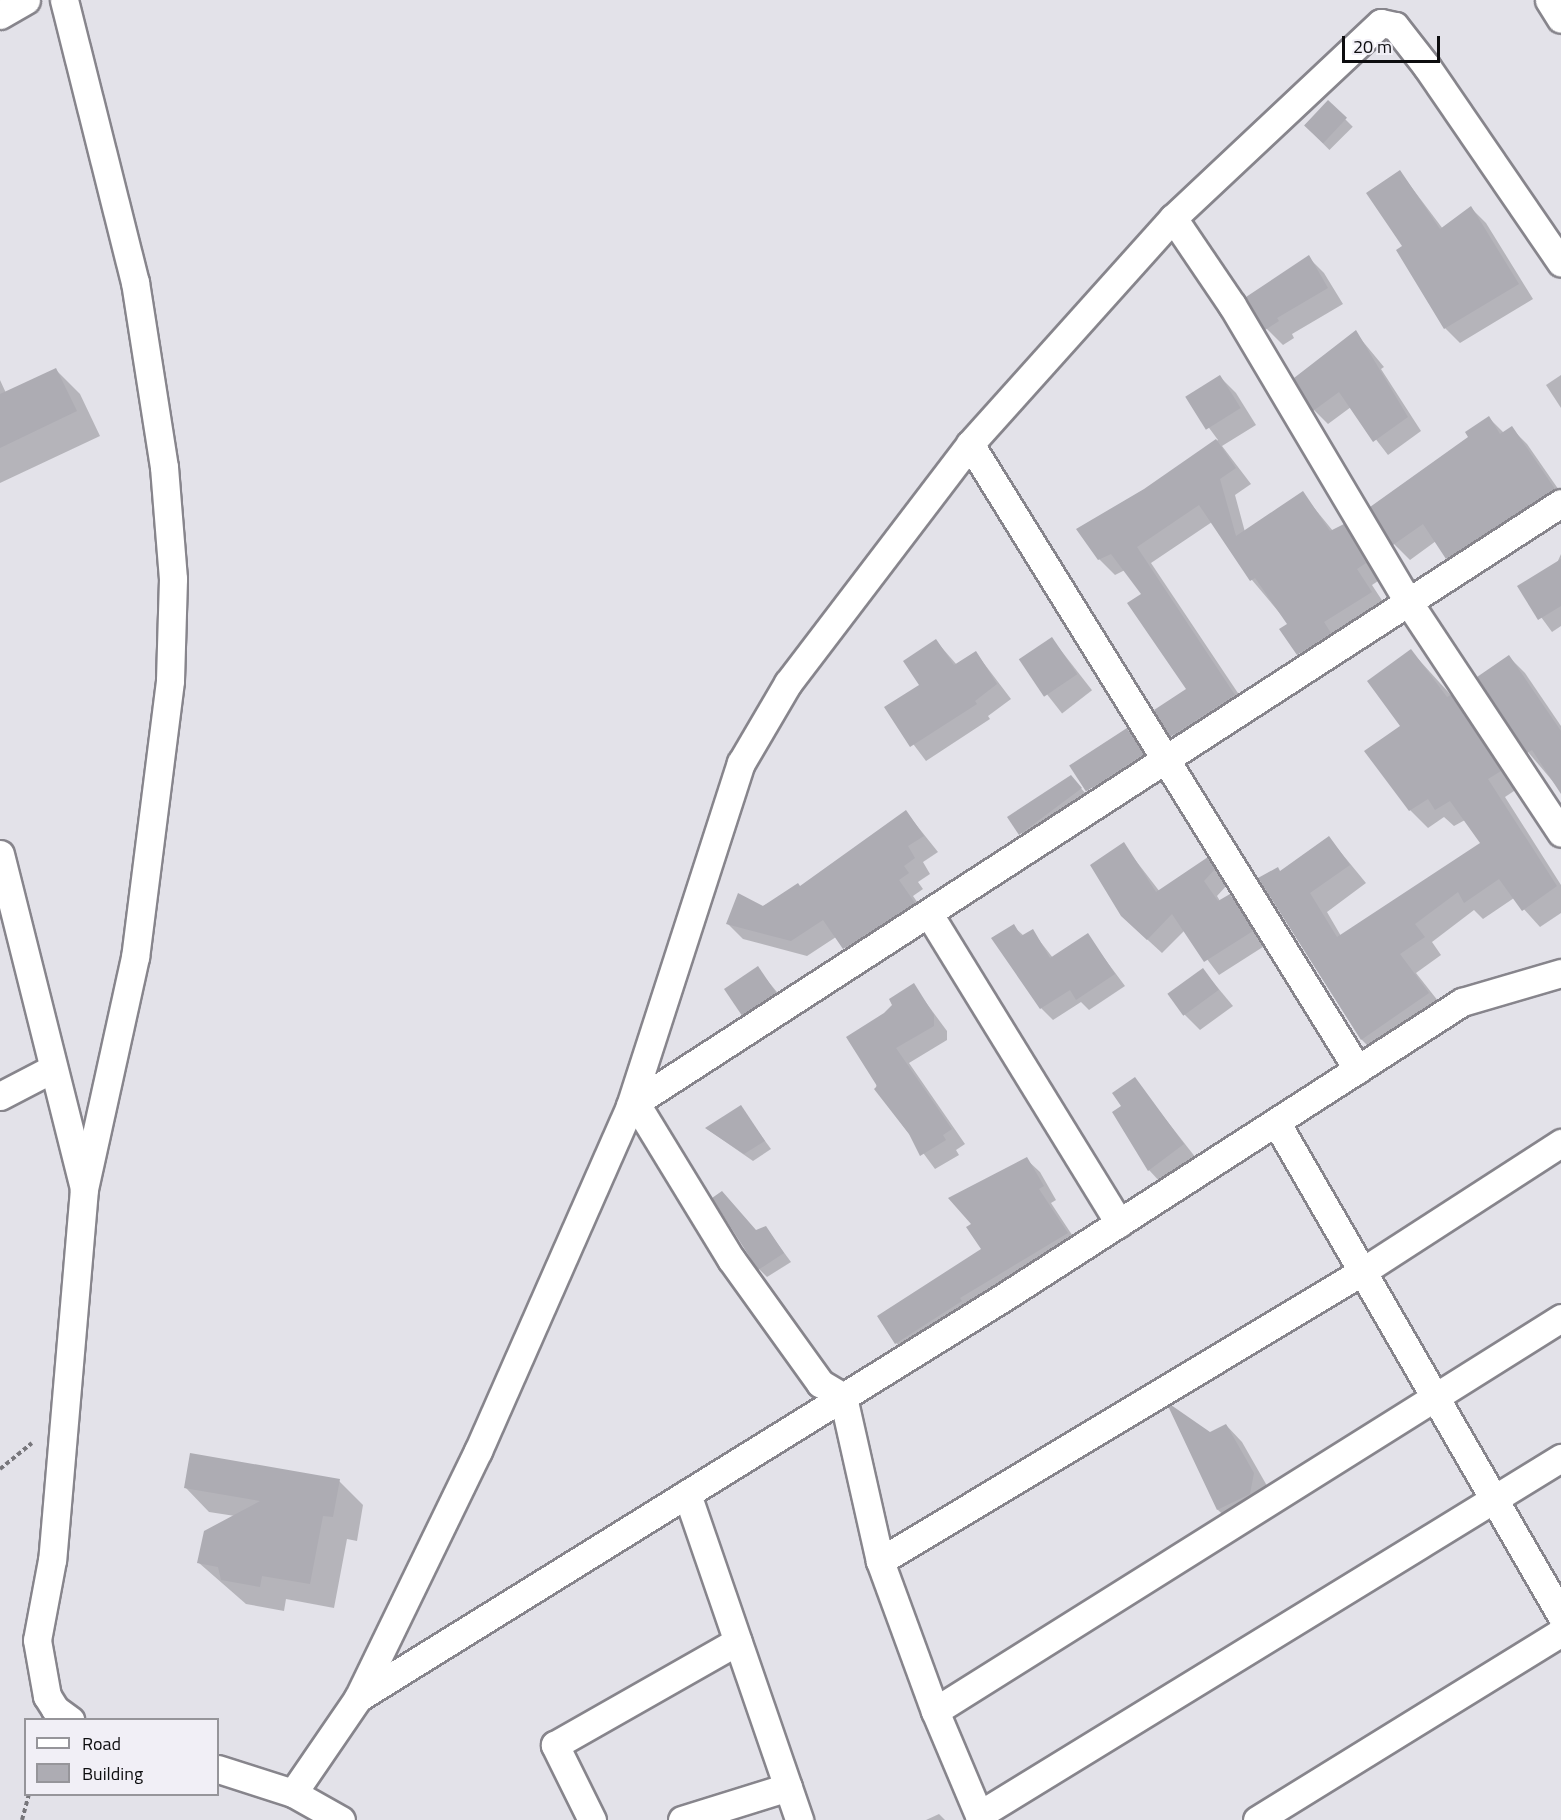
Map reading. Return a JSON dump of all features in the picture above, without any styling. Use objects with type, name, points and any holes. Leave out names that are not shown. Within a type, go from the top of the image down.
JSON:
[{"type":"street","points":[[0,15],[26,0]]},
{"type":"street","points":[[64,0],[135,282],[164,466],[173,579],[170,681],[135,957],[84,1189],[52,1560],[37,1640],[40,1677],[47,1696],[55,1709],[68,1718]]},
{"type":"street","points":[[1549,0],[1561,19]]},
{"type":"street","points":[[293,1793],[358,1698],[478,1450],[633,1104],[657,1014],[741,763],[788,683],[970,444],[1173,218],[1371,28],[1388,22],[1395,26],[1427,67],[1561,263]]},
{"type":"street","points":[[1173,218],[1232,305],[1407,600],[1561,833]]},
{"type":"street","points":[[970,444],[1358,1070]]},
{"type":"street","points":[[633,1104],[929,914],[1407,600],[1561,503]]},
{"type":"street","points":[[0,854],[52,1069],[84,1189]]},
{"type":"street","points":[[929,914],[1119,1223]]},
{"type":"street","points":[[358,1698],[843,1397],[1462,1002],[1561,973]]},
{"type":"street","points":[[0,1096],[52,1069]]},
{"type":"street","points":[[633,1104],[731,1259],[820,1383],[843,1397],[880,1561],[935,1711],[980,1817],[1561,1458]]},
{"type":"street","points":[[1276,1122],[1561,1615]]},
{"type":"street","points":[[880,1561],[1362,1271],[1561,1143]]},
{"type":"street","points":[[935,1711],[1434,1395],[1561,1318]]},
{"type":"street","points":[[687,1494],[799,1820]]},
{"type":"street","points":[[1257,1820],[1561,1632]]},
{"type":"street","points":[[592,1820],[555,1745],[738,1641]]},
{"type":"street","points":[[219,1769],[293,1793],[341,1820]]},
{"type":"street","points":[[682,1820],[788,1787]]},
{"type":"path","points":[[22,1820],[28,1796]]},
{"type":"building","points":[[1328,100],[1347,118],[1323,143],[1304,126]]},
{"type":"building","points":[[1400,170],[1440,229],[1471,206],[1519,284],[1444,329],[1396,250],[1402,246],[1366,193]]},
{"type":"building","points":[[1309,255],[1328,288],[1277,318],[1279,321],[1265,330],[1246,297]]},
{"type":"building","points":[[1356,330],[1408,417],[1373,442],[1339,392],[1313,411],[1294,378]]},
{"type":"building","points":[[56,368],[77,411],[0,448],[0,394]]},
{"type":"building","points":[[1220,375],[1241,408],[1206,430],[1185,397]]},
{"type":"building","points":[[1489,416],[1500,434],[1512,426],[1555,489],[1446,559],[1423,524],[1393,545],[1370,507],[1468,437],[1465,432]]},
{"type":"building","points":[[1216,439],[1236,468],[1220,479],[1236,536],[1303,491],[1330,531],[1344,524],[1366,563],[1357,569],[1372,592],[1324,622],[1331,633],[1297,655],[1279,629],[1287,624],[1255,578],[1250,581],[1199,505],[1137,547],[1235,695],[1170,737],[1154,710],[1186,689],[1127,603],[1141,594],[1111,554],[1098,560],[1076,529],[1144,489]]},
{"type":"building","points":[[1561,559],[1561,606],[1538,620],[1517,586]]},
{"type":"building","points":[[1052,637],[1077,674],[1044,697],[1019,659]]},
{"type":"building","points":[[936,639],[954,665],[976,651],[997,684],[975,701],[977,704],[910,747],[884,707],[919,685],[903,661]]},
{"type":"building","points":[[1411,649],[1447,697],[1451,695],[1501,771],[1488,779],[1557,886],[1522,911],[1499,879],[1464,903],[1458,892],[1415,924],[1425,937],[1400,954],[1429,993],[1361,1040],[1258,878],[1278,867],[1280,871],[1329,836],[1350,865],[1310,893],[1337,937],[1480,843],[1450,801],[1435,810],[1428,799],[1409,811],[1364,751],[1400,726],[1367,681]]},
{"type":"building","points":[[1509,655],[1561,731],[1561,794],[1532,750],[1527,753],[1477,677]]},
{"type":"building","points":[[1127,728],[1144,754],[1086,792],[1069,766]]},
{"type":"building","points":[[1071,775],[1082,788],[1019,835],[1007,817]]},
{"type":"building","points":[[906,810],[924,836],[908,846],[915,858],[904,866],[909,873],[899,880],[915,903],[843,949],[823,920],[791,941],[726,924],[738,893],[763,906],[798,883],[800,886]]},
{"type":"building","points":[[1124,842],[1156,892],[1208,857],[1215,869],[1204,881],[1218,901],[1230,894],[1253,931],[1204,962],[1172,914],[1147,940],[1121,916],[1090,865]]},
{"type":"building","points":[[1014,924],[1021,936],[1033,929],[1050,958],[1088,933],[1115,974],[1076,1000],[1070,990],[1040,1009],[991,938]]},
{"type":"building","points":[[758,966],[776,993],[742,1015],[724,989]]},
{"type":"building","points":[[1203,968],[1219,990],[1183,1016],[1167,994]]},
{"type":"building","points":[[914,983],[934,1015],[934,1026],[896,1048],[952,1129],[943,1135],[946,1140],[920,1156],[909,1134],[874,1089],[877,1086],[846,1037],[884,1013],[892,1005],[889,999]]},
{"type":"building","points":[[1135,1077],[1184,1144],[1148,1171],[1112,1112],[1121,1106],[1112,1093]]},
{"type":"building","points":[[741,1105],[765,1141],[744,1154],[705,1128]]},
{"type":"building","points":[[1027,1157],[1044,1186],[1039,1189],[1068,1233],[960,1298],[962,1301],[895,1344],[877,1316],[981,1249],[966,1227],[971,1224],[948,1198]]},
{"type":"building","points":[[722,1191],[756,1230],[766,1226],[784,1253],[758,1270],[712,1198]]},
{"type":"building","points":[[1171,1405],[1210,1432],[1226,1424],[1254,1473],[1250,1494],[1217,1510],[1168,1406]]},
{"type":"building","points":[[190,1453],[340,1479],[333,1517],[323,1516],[310,1584],[262,1576],[260,1587],[221,1580],[218,1567],[197,1563],[204,1531],[260,1501],[184,1488]]}]
